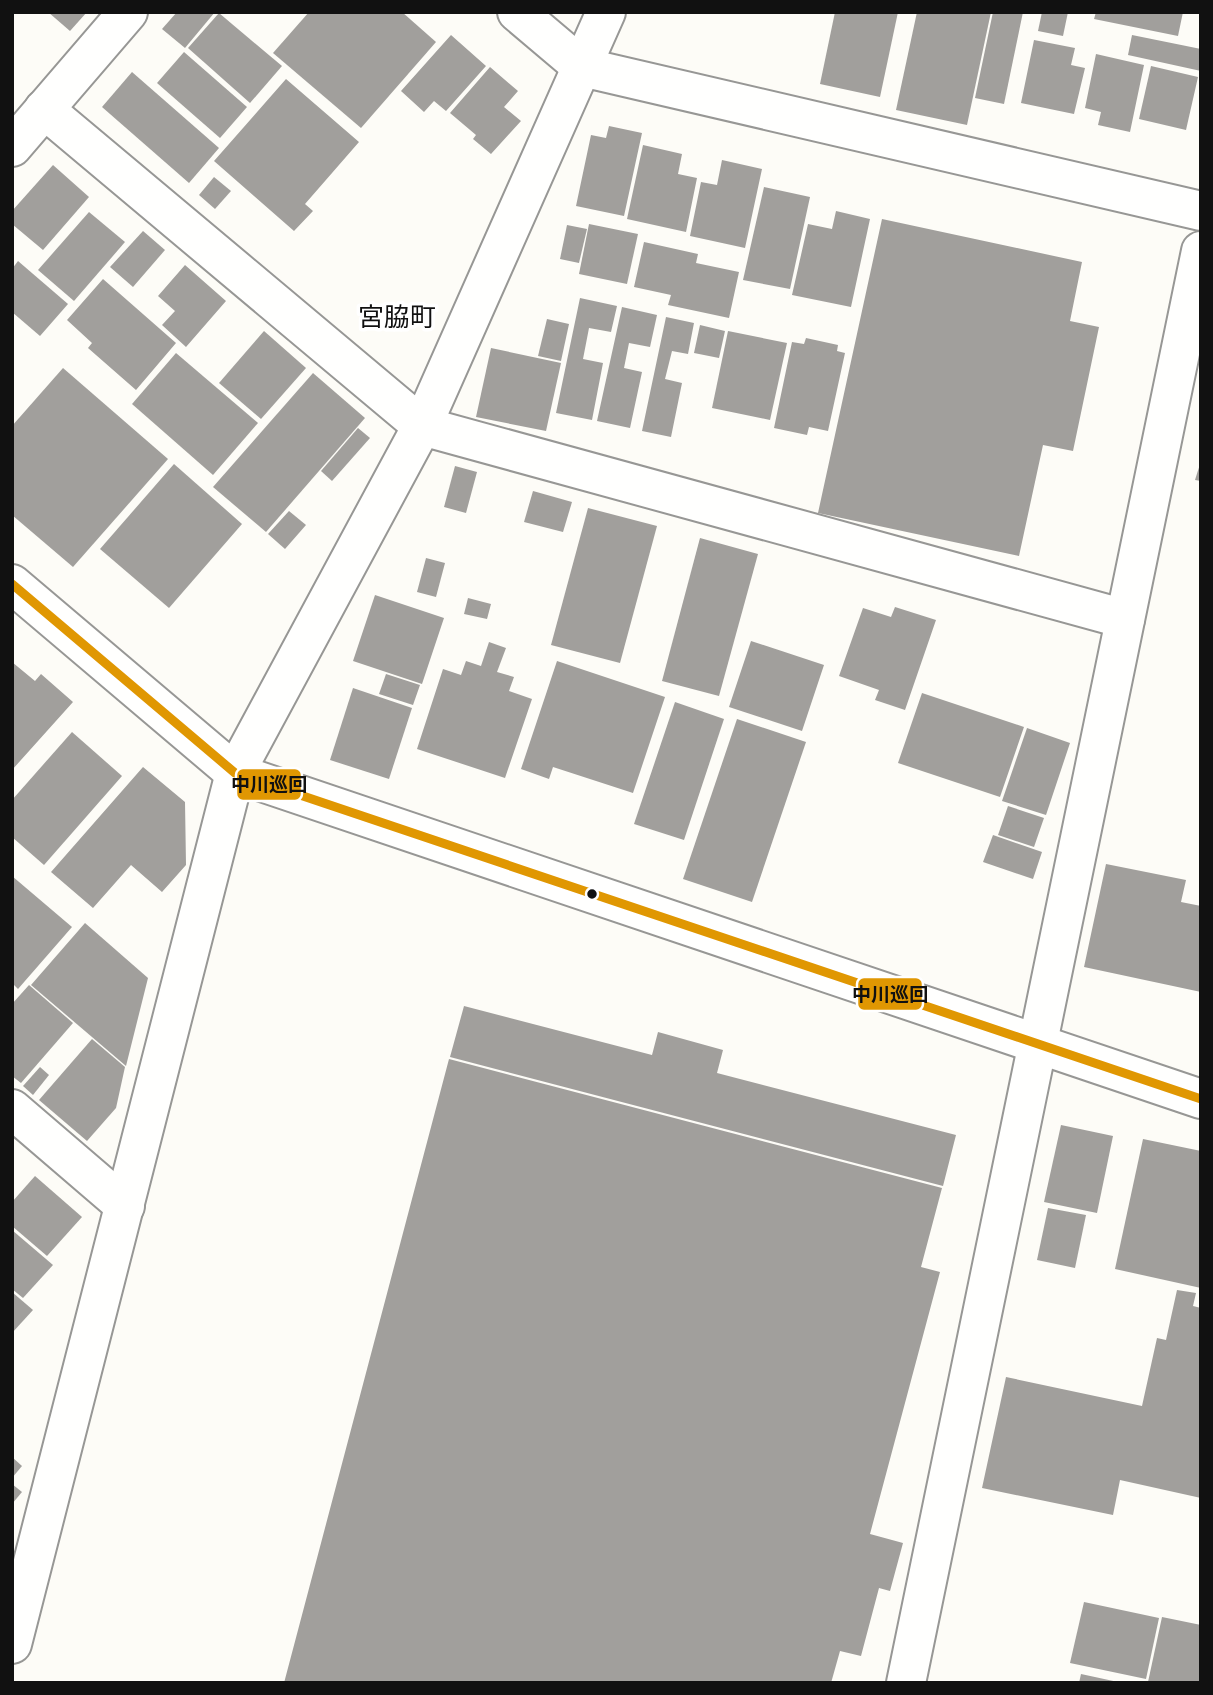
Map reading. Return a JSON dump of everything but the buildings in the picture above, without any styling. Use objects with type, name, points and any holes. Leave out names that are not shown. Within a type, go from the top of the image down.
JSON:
[{"type":"street","points":[[12,146],[128,12]]},
{"type":"street","points":[[517,12],[582,67],[1201,211]]},
{"type":"street","points":[[14,1630],[235,773],[422,426],[606,12]]},
{"type":"street","points":[[44,109],[422,426],[1125,619]]},
{"type":"street","points":[[906,1683],[1201,251]]},
{"type":"street","points":[[12,584],[235,773],[1201,1099]]},
{"type":"street","points":[[12,1109],[124,1206]]},
{"type":"transit line","name":"中川巡回","points":[[12,584],[235,773],[1201,1099]]},
{"type":"district","name":"宮脇町","points":[[397,317]]}]
